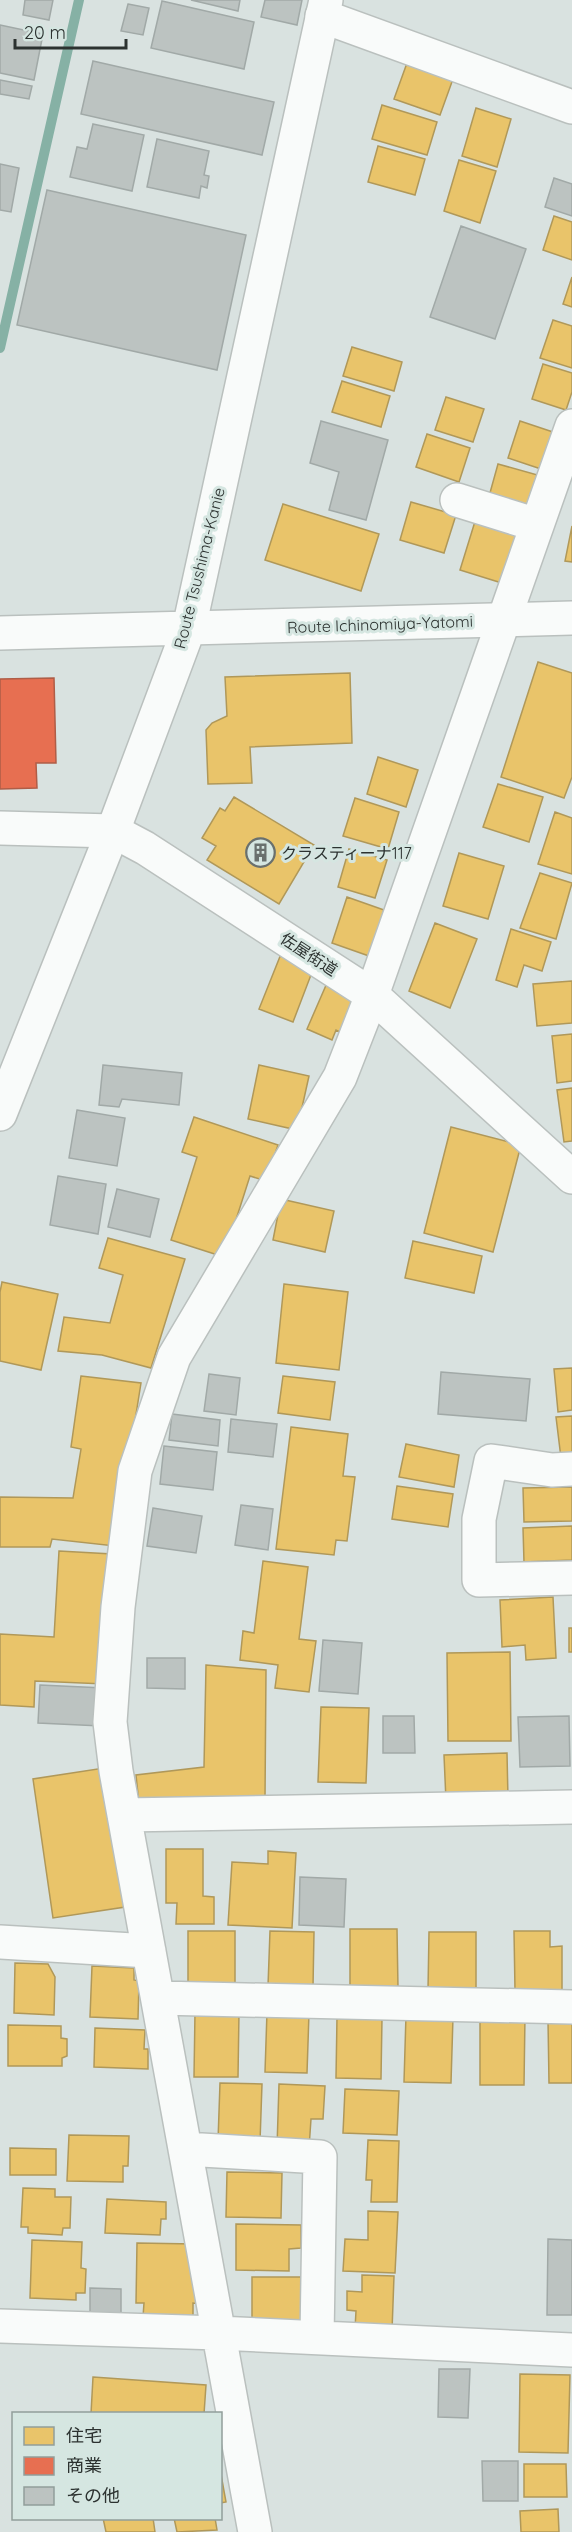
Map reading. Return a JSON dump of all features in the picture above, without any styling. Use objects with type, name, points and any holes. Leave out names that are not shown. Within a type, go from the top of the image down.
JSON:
[{"type":"street","points":[[324,8],[572,107]]},
{"type":"street","name":"Route Tsushima-Kanie","points":[[0,1114],[113,831],[189,628],[324,8]]},
{"type":"street","points":[[255,2532],[124,1815],[110,1722],[119,1599],[135,1471],[174,1357],[340,1077],[372,995],[572,426]]},
{"type":"street","points":[[457,500],[537,525]]},
{"type":"street","name":"Route Ichinomiya-Yatomi","points":[[0,633],[572,618]]},
{"type":"street","name":"佐屋街道","points":[[0,828],[113,831],[145,848],[372,995],[559,1152],[572,1177]]},
{"type":"street","points":[[572,1469],[552,1470],[491,1461],[479,1519],[479,1580],[572,1578]]},
{"type":"street","points":[[124,1815],[572,1807]]},
{"type":"street","points":[[0,1942],[149,1951]]},
{"type":"street","points":[[158,1998],[572,2007]]},
{"type":"street","points":[[185,2149],[320,2157],[317,2337]]},
{"type":"street","points":[[0,2326],[317,2337],[572,2350]]},
{"type":"building: 住宅","points":[[407,63],[453,79],[440,115],[394,99]]},
{"type":"building: 住宅","points":[[382,105],[437,122],[427,155],[372,139]]},
{"type":"building: 住宅","points":[[476,108],[511,119],[497,167],[462,156]]},
{"type":"building: 住宅","points":[[378,146],[425,159],[415,195],[368,182]]},
{"type":"building: 住宅","points":[[459,160],[496,171],[480,223],[444,211]]},
{"type":"building: 住宅","points":[[554,216],[572,222],[572,260],[543,250]]},
{"type":"building: 住宅","points":[[572,277],[572,307],[563,304]]},
{"type":"building: 住宅","points":[[553,320],[572,326],[572,368],[540,358]]},
{"type":"building: 住宅","points":[[352,347],[402,362],[394,391],[343,376]]},
{"type":"building: 住宅","points":[[543,364],[572,373],[572,392],[566,410],[532,399]]},
{"type":"building: 住宅","points":[[342,381],[390,396],[381,427],[332,412]]},
{"type":"building: 住宅","points":[[446,397],[484,409],[473,442],[435,430]]},
{"type":"building: 住宅","points":[[520,421],[556,433],[544,470],[508,458]]},
{"type":"building: 住宅","points":[[427,434],[470,448],[459,482],[416,467]]},
{"type":"building: 住宅","points":[[498,464],[541,476],[532,512],[488,500]]},
{"type":"building: 住宅","points":[[411,502],[456,515],[444,553],[400,540]]},
{"type":"building: 住宅","points":[[283,504],[379,534],[361,591],[265,560]]},
{"type":"building: 住宅","points":[[477,515],[521,528],[505,584],[460,570]]},
{"type":"building: 住宅","points":[[572,526],[572,562],[565,561]]},
{"type":"building: 住宅","points":[[538,662],[572,673],[572,777],[564,798],[501,777]]},
{"type":"building: 住宅","points":[[350,673],[352,743],[250,747],[252,783],[208,784],[206,730],[212,723],[227,716],[225,677]]},
{"type":"building: 住宅","points":[[378,757],[418,770],[406,807],[367,794]]},
{"type":"building: 住宅","points":[[498,784],[543,797],[529,842],[483,827]]},
{"type":"building: 住宅","name":"クラスティーナ117","points":[[234,797],[314,845],[279,904],[207,860],[216,846],[202,838],[220,808],[225,811]]},
{"type":"building: 住宅","points":[[355,798],[399,812],[388,849],[343,836]]},
{"type":"building: 住宅","points":[[555,812],[572,818],[572,874],[538,864]]},
{"type":"building: 住宅","points":[[349,849],[387,860],[375,898],[338,887]]},
{"type":"building: 住宅","points":[[459,853],[504,866],[488,919],[443,906]]},
{"type":"building: 住宅","points":[[540,873],[572,883],[556,939],[520,928]]},
{"type":"building: 住宅","points":[[347,897],[384,910],[369,956],[332,943]]},
{"type":"building: 住宅","points":[[435,923],[477,939],[450,1008],[409,991]]},
{"type":"building: 住宅","points":[[511,929],[551,942],[542,971],[524,965],[517,987],[496,980]]},
{"type":"building: 住宅","points":[[281,954],[314,967],[293,1022],[259,1009]]},
{"type":"building: 住宅","points":[[572,981],[572,1023],[537,1026],[533,984]]},
{"type":"building: 住宅","points":[[327,983],[364,999],[348,1036],[336,1030],[332,1040],[307,1029]]},
{"type":"building: 住宅","points":[[572,1034],[572,1081],[557,1083],[552,1036]]},
{"type":"building: 住宅","points":[[259,1065],[309,1076],[297,1130],[248,1119]]},
{"type":"building: 住宅","points":[[572,1088],[572,1141],[564,1142],[557,1090]]},
{"type":"building: 住宅","points":[[194,1117],[278,1145],[266,1181],[250,1176],[224,1257],[171,1240],[197,1157],[182,1152]]},
{"type":"building: 住宅","points":[[451,1127],[521,1145],[493,1252],[424,1233]]},
{"type":"building: 住宅","points":[[281,1199],[334,1211],[325,1252],[273,1240]]},
{"type":"building: 住宅","points":[[108,1238],[185,1259],[151,1368],[102,1355],[58,1351],[64,1317],[110,1323],[123,1275],[99,1268]]},
{"type":"building: 住宅","points":[[413,1241],[482,1256],[474,1293],[405,1278]]},
{"type":"building: 住宅","points":[[2,1282],[58,1294],[41,1370],[0,1361]]},
{"type":"building: 住宅","points":[[284,1284],[348,1292],[339,1370],[276,1363]]},
{"type":"building: 住宅","points":[[572,1368],[572,1410],[558,1412],[554,1369]]},
{"type":"building: 住宅","points":[[81,1376],[141,1383],[115,1546],[52,1539],[50,1547],[0,1547],[0,1497],[73,1498],[81,1449],[71,1447]]},
{"type":"building: 住宅","points":[[283,1376],[335,1382],[330,1420],[278,1413]]},
{"type":"building: 住宅","points":[[572,1416],[572,1457],[561,1458],[556,1417]]},
{"type":"building: 住宅","points":[[291,1427],[348,1434],[343,1476],[355,1477],[347,1541],[336,1540],[334,1555],[276,1549]]},
{"type":"building: 住宅","points":[[406,1444],[459,1455],[454,1487],[399,1477]]},
{"type":"building: 住宅","points":[[397,1486],[453,1494],[448,1527],[392,1519]]},
{"type":"building: 住宅","points":[[572,1487],[572,1521],[524,1522],[523,1488]]},
{"type":"building: 住宅","points":[[572,1526],[572,1560],[524,1562],[523,1528]]},
{"type":"building: 住宅","points":[[59,1551],[112,1554],[105,1684],[35,1681],[34,1707],[0,1705],[0,1634],[54,1637]]},
{"type":"building: 住宅","points":[[263,1561],[308,1567],[299,1639],[316,1641],[309,1692],[275,1688],[278,1665],[240,1660],[243,1631],[254,1633]]},
{"type":"building: 住宅","points":[[553,1597],[556,1658],[526,1660],[525,1645],[502,1647],[500,1600]]},
{"type":"building: 住宅","points":[[569,1628],[572,1628],[572,1652],[569,1652]]},
{"type":"building: 住宅","points":[[510,1652],[511,1741],[448,1741],[447,1653]]},
{"type":"building: 住宅","points":[[206,1665],[266,1670],[265,1799],[139,1804],[136,1775],[204,1767]]},
{"type":"building: 住宅","points":[[321,1707],[369,1708],[366,1783],[318,1782]]},
{"type":"building: 住宅","points":[[507,1753],[508,1799],[446,1801],[444,1755]]},
{"type":"building: 住宅","points":[[104,1768],[125,1907],[53,1918],[33,1779]]},
{"type":"building: 住宅","points":[[166,1849],[203,1849],[203,1896],[214,1897],[214,1924],[176,1924],[177,1903],[166,1903]]},
{"type":"building: 住宅","points":[[268,1851],[296,1853],[292,1928],[228,1925],[232,1862],[268,1864]]},
{"type":"building: 住宅","points":[[350,1929],[397,1929],[398,1988],[350,1989]]},
{"type":"building: 住宅","points":[[188,1931],[235,1931],[235,1984],[188,1985]]},
{"type":"building: 住宅","points":[[270,1931],[314,1932],[313,1987],[268,1986]]},
{"type":"building: 住宅","points":[[514,1931],[550,1931],[550,1947],[562,1946],[562,1990],[515,1990]]},
{"type":"building: 住宅","points":[[429,1932],[476,1932],[476,1990],[428,1990]]},
{"type":"building: 住宅","points":[[15,1963],[48,1964],[55,1977],[54,2015],[14,2013]]},
{"type":"building: 住宅","points":[[92,1966],[134,1968],[134,1980],[139,1981],[138,2019],[90,2017]]},
{"type":"building: 住宅","points":[[195,2012],[239,2013],[238,2077],[194,2077]]},
{"type":"building: 住宅","points":[[267,2012],[309,2013],[307,2073],[265,2072]]},
{"type":"building: 住宅","points":[[406,2015],[453,2017],[451,2083],[404,2082]]},
{"type":"building: 住宅","points":[[480,2015],[525,2016],[524,2085],[480,2085]]},
{"type":"building: 住宅","points":[[337,2017],[382,2018],[381,2079],[336,2078]]},
{"type":"building: 住宅","points":[[548,2020],[572,2020],[572,2083],[549,2083]]},
{"type":"building: 住宅","points":[[8,2025],[61,2026],[61,2038],[67,2039],[67,2056],[62,2058],[62,2066],[8,2066]]},
{"type":"building: 住宅","points":[[95,2028],[145,2030],[144,2049],[148,2049],[148,2069],[94,2067]]},
{"type":"building: 住宅","points":[[220,2083],[262,2084],[260,2142],[218,2141]]},
{"type":"building: 住宅","points":[[279,2084],[325,2086],[323,2119],[311,2119],[309,2148],[277,2147]]},
{"type":"building: 住宅","points":[[345,2089],[399,2091],[397,2135],[343,2133]]},
{"type":"building: 住宅","points":[[69,2135],[129,2136],[128,2166],[123,2166],[123,2182],[67,2181]]},
{"type":"building: 住宅","points":[[368,2140],[399,2141],[397,2202],[371,2202],[372,2180],[366,2180]]},
{"type":"building: 住宅","points":[[10,2148],[56,2149],[56,2175],[10,2175]]},
{"type":"building: 住宅","points":[[227,2172],[282,2173],[281,2218],[226,2217]]},
{"type":"building: 住宅","points":[[23,2188],[55,2189],[55,2197],[71,2197],[70,2228],[63,2228],[62,2235],[28,2233],[28,2227],[21,2227]]},
{"type":"building: 住宅","points":[[107,2199],[166,2202],[166,2219],[161,2219],[160,2235],[105,2233]]},
{"type":"building: 住宅","points":[[368,2211],[398,2212],[395,2273],[343,2271],[345,2239],[368,2240]]},
{"type":"building: 住宅","points":[[236,2224],[301,2225],[301,2248],[289,2249],[289,2271],[236,2270]]},
{"type":"building: 住宅","points":[[32,2240],[82,2242],[81,2268],[86,2269],[85,2293],[76,2293],[76,2300],[30,2298]]},
{"type":"building: 住宅","points":[[137,2243],[194,2244],[202,2304],[193,2303],[193,2318],[143,2317],[144,2303],[136,2303]]},
{"type":"building: 住宅","points":[[362,2275],[394,2276],[392,2331],[355,2329],[356,2311],[347,2310],[347,2291],[362,2292]]},
{"type":"building: 住宅","points":[[252,2277],[306,2277],[305,2321],[252,2320]]},
{"type":"building: 住宅","points":[[520,2374],[570,2375],[568,2453],[519,2452]]},
{"type":"building: 住宅","points":[[93,2377],[206,2385],[204,2412],[91,2412]]},
{"type":"building: 住宅","points":[[524,2464],[566,2464],[567,2497],[524,2497]]},
{"type":"building: 住宅","points":[[222,2480],[226,2502],[222,2503]]},
{"type":"building: 住宅","points":[[558,2509],[559,2532],[521,2532],[520,2511]]},
{"type":"building: 住宅","points":[[103,2520],[153,2520],[155,2532],[106,2532]]},
{"type":"building: 住宅","points":[[174,2520],[215,2520],[217,2530],[177,2532]]},
{"type":"building: 商業","points":[[54,678],[56,763],[36,763],[37,788],[0,789],[0,679]]},
{"type":"building: その他","points":[[25,0],[53,0],[49,20],[23,15]]},
{"type":"building: その他","points":[[191,0],[240,0],[238,11]]},
{"type":"building: その他","points":[[265,0],[302,0],[297,25],[261,17]]},
{"type":"building: その他","points":[[162,1],[254,22],[244,69],[151,48]]},
{"type":"building: その他","points":[[128,4],[149,8],[143,35],[121,31]]},
{"type":"building: その他","points":[[0,25],[43,34],[34,80],[0,73]]},
{"type":"building: その他","points":[[93,61],[274,102],[262,155],[81,114]]},
{"type":"building: その他","points":[[0,80],[32,86],[29,99],[0,94]]},
{"type":"building: その他","points":[[93,124],[144,135],[132,191],[70,177],[77,147],[87,149]]},
{"type":"building: その他","points":[[157,139],[209,151],[204,175],[209,176],[207,188],[201,186],[199,198],[147,187]]},
{"type":"building: その他","points":[[0,164],[19,168],[11,212],[0,210]]},
{"type":"building: その他","points":[[554,178],[572,184],[572,216],[545,207]]},
{"type":"building: その他","points":[[47,190],[246,235],[217,370],[17,325]]},
{"type":"building: その他","points":[[461,226],[526,249],[495,339],[430,317]]},
{"type":"building: その他","points":[[321,421],[388,440],[366,520],[329,510],[339,472],[310,463]]},
{"type":"building: その他","points":[[103,1065],[182,1073],[179,1105],[122,1099],[119,1107],[99,1105]]},
{"type":"building: その他","points":[[77,1110],[125,1118],[117,1166],[69,1158]]},
{"type":"building: その他","points":[[58,1176],[106,1184],[98,1234],[50,1225]]},
{"type":"building: その他","points":[[117,1189],[159,1199],[150,1237],[108,1227]]},
{"type":"building: その他","points":[[441,1372],[530,1379],[526,1421],[438,1414]]},
{"type":"building: その他","points":[[209,1374],[240,1378],[236,1415],[204,1411]]},
{"type":"building: その他","points":[[172,1414],[220,1420],[218,1446],[169,1440]]},
{"type":"building: その他","points":[[231,1419],[277,1424],[273,1457],[228,1452]]},
{"type":"building: その他","points":[[164,1446],[217,1452],[213,1490],[160,1484]]},
{"type":"building: その他","points":[[241,1505],[273,1509],[268,1550],[235,1545]]},
{"type":"building: その他","points":[[153,1508],[202,1516],[196,1553],[147,1546]]},
{"type":"building: その他","points":[[323,1640],[362,1643],[358,1694],[319,1691]]},
{"type":"building: その他","points":[[147,1658],[185,1658],[185,1689],[147,1688]]},
{"type":"building: その他","points":[[40,1685],[104,1688],[101,1726],[38,1723]]},
{"type":"building: その他","points":[[383,1716],[414,1716],[415,1753],[383,1753]]},
{"type":"building: その他","points":[[569,1716],[570,1766],[520,1767],[518,1717]]},
{"type":"building: その他","points":[[300,1877],[346,1879],[344,1927],[299,1925]]},
{"type":"building: その他","points":[[548,2239],[572,2240],[572,2315],[547,2315]]},
{"type":"building: その他","points":[[90,2288],[121,2289],[121,2317],[90,2317]]},
{"type":"building: その他","points":[[439,2369],[470,2369],[468,2418],[438,2417]]},
{"type":"building: その他","points":[[482,2461],[518,2461],[518,2501],[483,2501]]},
{"type":"waterway","points":[[0,348],[79,0]]},
{"type":"place","name":"クラスティーナ117","points":[[260,853]]}]
